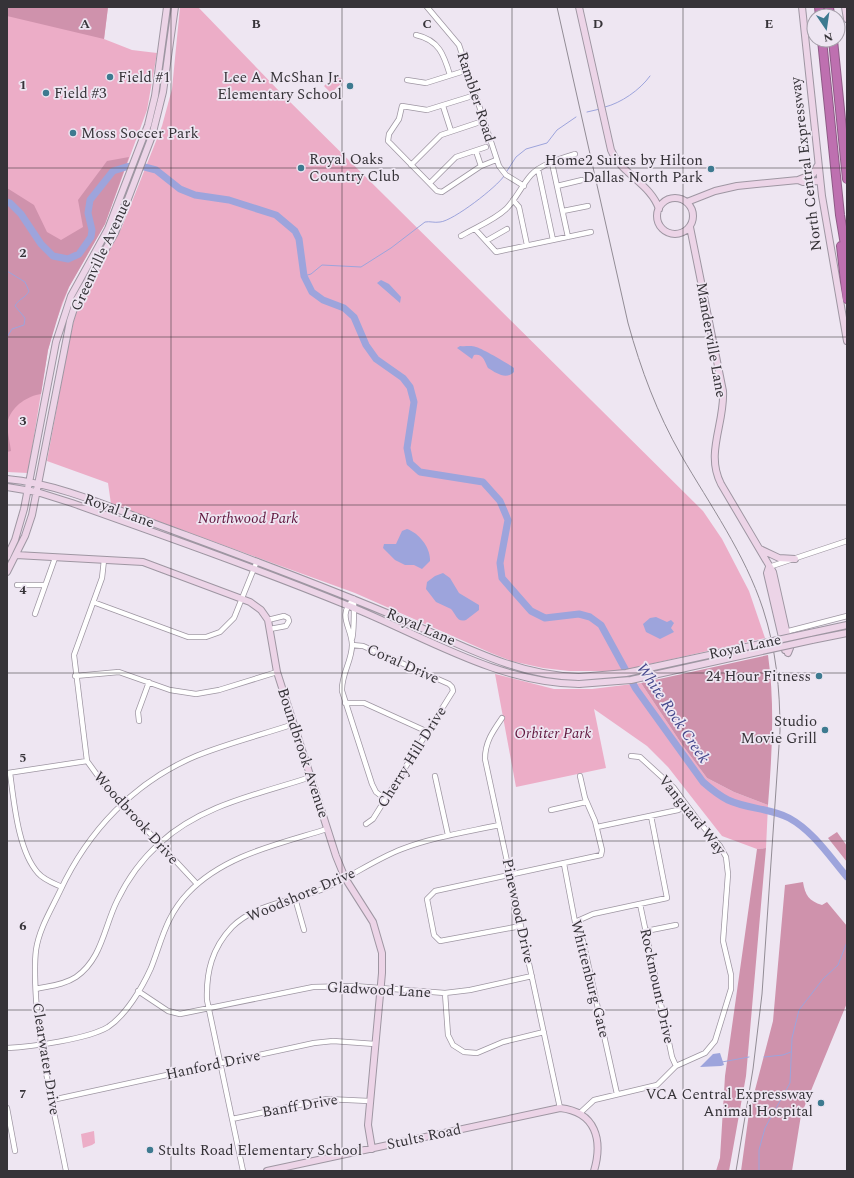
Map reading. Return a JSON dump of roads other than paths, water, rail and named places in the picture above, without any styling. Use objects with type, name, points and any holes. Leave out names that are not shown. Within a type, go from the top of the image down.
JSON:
[{"type":"highway","name":"North Central Expressway","points":[[823,48],[840,215],[847,257]]},
{"type":"highway","points":[[834,48],[847,179]]},
{"type":"highway","points":[[840,215],[841,260],[847,299]]},
{"type":"main road","name":"Greenville Avenue","points":[[8,555],[20,525],[30,482],[58,334],[71,296],[108,229],[148,126],[155,96],[167,7]]},
{"type":"main road","name":"Greenville Avenue","points":[[7,572],[16,556],[31,519],[39,484],[67,333],[77,299],[109,244],[146,151],[162,96],[169,57],[175,7]]},
{"type":"main road","points":[[579,7],[610,146],[615,158],[653,196],[659,209]]},
{"type":"main road","name":"North Central Expressway","points":[[802,7],[818,164],[828,241],[847,341]]},
{"type":"main road","points":[[845,7],[847,19]]},
{"type":"main road","points":[[166,17],[174,18]]},
{"type":"main road","points":[[161,56],[169,57]]},
{"type":"main road","points":[[155,96],[162,96]]},
{"type":"main road","points":[[687,202],[737,186],[798,180],[813,174],[818,164]]},
{"type":"main road","points":[[798,180],[803,182],[820,181]]},
{"type":"main road","points":[[692,210],[706,195]]},
{"type":"main road","points":[[653,196],[666,200],[676,198],[687,202],[692,210],[693,219],[690,227],[681,233],[669,233],[660,226],[658,215],[659,209],[666,200]]},
{"type":"main road","name":"Manderville Lane","points":[[690,227],[723,391],[723,403],[714,456],[715,471],[772,572],[790,648],[788,652],[784,650],[767,573],[769,567]]},
{"type":"main road","points":[[681,233],[693,243]]},
{"type":"main road","points":[[44,403],[53,405]]},
{"type":"main road","name":"Royal Lane","points":[[7,479],[39,484],[93,501],[257,561],[354,599],[504,663],[522,669],[557,676],[579,677],[626,673],[847,625]]},
{"type":"main road","name":"Royal Lane","points":[[7,487],[37,492],[105,514],[348,605],[475,661],[520,676],[552,683],[579,684],[631,680],[847,633]]},
{"type":"main road","points":[[759,548],[779,558],[795,559]]},
{"type":"main road","name":"Boundbrook Avenue","points":[[16,556],[142,562],[257,605],[268,620],[273,657],[277,672],[328,829],[345,878],[368,913],[376,931],[382,953],[369,1100],[368,1125],[372,1149]]},
{"type":"main road","points":[[520,676],[522,669]]},
{"type":"main road","name":"Stults Road","points":[[267,1171],[560,1108],[580,1113]]},
{"type":"main road","points":[[580,1113],[590,1123],[596,1136],[598,1153],[594,1171]]},
{"type":"street","name":"Rambler Road","points":[[426,7],[459,45],[499,166],[509,177],[524,186]]},
{"type":"street","points":[[416,35],[431,40],[437,44],[444,57],[450,75]]},
{"type":"street","points":[[407,80],[426,83],[461,72]]},
{"type":"street","points":[[469,97],[427,110],[402,106],[399,119],[388,137],[391,145],[437,191],[442,192],[481,166],[496,160]]},
{"type":"street","points":[[443,106],[451,131]]},
{"type":"street","points":[[411,165],[441,135],[477,123]]},
{"type":"street","points":[[430,183],[456,157],[486,148]]},
{"type":"street","points":[[476,151],[481,166]]},
{"type":"street","points":[[461,236],[475,230],[505,210],[532,174],[538,169],[552,163],[556,159],[575,154]]},
{"type":"street","points":[[552,163],[568,237]]},
{"type":"street","points":[[538,169],[553,240]]},
{"type":"street","points":[[557,186],[582,180]]},
{"type":"street","points":[[513,200],[519,207],[527,245]]},
{"type":"street","points":[[562,211],[588,206]]},
{"type":"street","points":[[486,241],[507,229]]},
{"type":"street","points":[[475,230],[496,252],[591,232]]},
{"type":"street","points":[[769,567],[847,541]]},
{"type":"street","name":"Boundbrook Avenue","points":[[8,555],[16,556]]},
{"type":"street","points":[[35,614],[56,558]]},
{"type":"street","name":"Woodbrook Drive","points":[[104,560],[102,578],[74,655],[75,676],[87,761],[95,774],[197,884]]},
{"type":"street","points":[[93,602],[188,637],[198,638],[214,635],[228,626],[237,615],[257,561]]},
{"type":"street","points":[[17,585],[45,585]]},
{"type":"street","points":[[352,639],[346,623],[348,605],[354,599]]},
{"type":"street","points":[[354,599],[354,634],[352,639],[351,656],[341,686],[345,703],[372,784],[376,792],[385,799]]},
{"type":"street","points":[[268,620],[284,616],[288,618],[289,621],[286,626],[270,629]]},
{"type":"street","points":[[781,636],[786,631],[847,616]]},
{"type":"street","name":"Coral Drive","points":[[352,645],[364,646],[449,684],[452,687]]},
{"type":"street","points":[[75,676],[111,672],[128,674],[179,692],[204,693],[277,672]]},
{"type":"street","points":[[139,721],[138,712],[149,682]]},
{"type":"street","name":"Cherry Hill Drive","points":[[366,824],[373,819],[452,694],[452,687]]},
{"type":"street","points":[[345,703],[358,702],[370,705],[428,732]]},
{"type":"street","name":"Pinewood Drive","points":[[502,718],[488,740],[485,751],[499,825],[560,1108]]},
{"type":"street","name":"Clearwater Drive","points":[[66,1171],[41,1045],[35,962],[38,940],[62,887],[77,858],[91,838],[122,803],[145,785],[183,762],[212,750],[294,724]]},
{"type":"street","name":"Vanguard Way","points":[[580,1113],[591,1102],[660,1083],[676,1066],[700,1056],[712,1045],[732,982],[723,941],[728,874],[726,856],[720,846],[686,806],[674,788],[640,757],[631,756]]},
{"type":"street","points":[[62,887],[42,877],[34,869],[28,858],[8,773],[87,761]]},
{"type":"street","points":[[435,776],[448,835]]},
{"type":"street","points":[[521,926],[440,941],[434,935],[427,899],[430,894],[435,891],[601,855],[602,850],[597,827],[586,802],[580,776]]},
{"type":"street","points":[[36,989],[70,981],[90,964],[100,948],[109,917],[125,885],[135,871],[160,843],[188,822],[215,808],[311,777]]},
{"type":"street","points":[[551,810],[586,802]]},
{"type":"street","points":[[597,827],[678,810],[686,806]]},
{"type":"street","points":[[575,922],[593,914],[667,898],[651,816]]},
{"type":"street","name":"Woodshore Drive","points":[[243,1171],[208,1008],[207,980],[211,962],[220,942],[232,928],[245,917],[265,907],[325,888],[401,850],[448,835],[499,825]]},
{"type":"street","points":[[7,1048],[41,1045],[89,1034],[107,1027],[123,1012],[138,991],[150,969],[167,923],[180,903],[197,884],[214,871],[245,856],[328,829]]},
{"type":"street","name":"Whittenburg Gate","points":[[564,864],[575,922],[584,941],[617,1094]]},
{"type":"street","points":[[295,898],[304,930]]},
{"type":"street","name":"Rockmount Drive","points":[[640,904],[672,1057],[676,1066]]},
{"type":"street","points":[[646,931],[676,924]]},
{"type":"street","name":"Gladwood Lane","points":[[138,991],[163,1008],[175,1013],[187,1013],[312,987],[334,985],[446,992],[470,990],[532,976]]},
{"type":"street","points":[[446,992],[448,1035],[453,1045],[464,1052],[477,1053],[503,1042],[544,1032]]},
{"type":"street","name":"Hanford Drive","points":[[52,1100],[314,1043],[333,1041],[375,1044]]},
{"type":"street","name":"Banff Drive","points":[[232,1119],[327,1099],[369,1100]]},
{"type":"street","points":[[7,1108],[10,1137],[15,1151]]},
{"type":"water","points":[[381,280],[389,284],[401,297],[400,303],[377,283]]},
{"type":"water","points":[[460,346],[474,346],[479,348],[514,368],[514,372],[504,376],[498,374],[488,368],[480,355],[474,355],[472,359],[457,348]]},
{"type":"water","points":[[407,529],[420,537],[429,551],[430,561],[422,569],[414,565],[405,565],[395,560],[383,548],[384,544],[396,544],[402,531]]},
{"type":"water","points":[[443,573],[450,578],[459,593],[479,605],[479,610],[466,620],[463,621],[459,619],[451,609],[436,602],[426,589],[427,582],[435,576]]},
{"type":"water","points":[[656,617],[667,622],[671,620],[674,623],[671,628],[674,632],[660,639],[646,632],[643,624],[650,618]]},
{"type":"water","points":[[720,1053],[724,1065],[700,1067],[713,1054]]},
{"type":"waterway","points":[[605,107],[630,95],[650,76]]},
{"type":"waterway","points":[[587,112],[600,109]]},
{"type":"waterway","points":[[507,171],[516,157],[526,149],[547,143],[557,130],[576,117]]},
{"type":"waterway","name":"White Rock Creek","points":[[7,202],[21,214],[41,244],[53,256],[68,259],[79,254],[91,237],[92,230],[88,213],[90,200],[113,171],[126,167],[137,165],[156,170],[180,189],[195,195],[229,200],[276,215],[295,231],[299,239],[304,276],[312,292],[323,300],[344,308],[354,317],[366,345],[376,359],[403,378],[410,387],[414,402],[407,448],[410,463],[420,472],[483,482],[500,501],[508,520],[500,563],[502,578],[531,611],[545,618],[579,614],[590,617],[601,625],[636,689],[703,782],[728,800],[782,815],[798,823],[821,845],[847,877]]},
{"type":"waterway","points":[[304,276],[311,274],[322,265],[361,267],[391,248],[425,222],[438,222],[446,220],[464,210],[493,188],[504,176]]},
{"type":"waterway","points":[[7,271],[25,282],[29,291],[15,306],[25,318],[24,325],[12,329],[7,337]]},
{"type":"waterway","points":[[759,1171],[759,1150],[765,1128],[790,1083],[792,1038],[799,1010],[823,979],[838,965],[847,942]]},
{"type":"waterway","points":[[764,1057],[783,1055],[791,1052]]},
{"type":"waterway","points":[[722,1062],[749,1057]]},
{"type":"tram line","points":[[557,7],[628,323],[638,358],[650,391],[672,439],[737,549],[747,569],[763,609],[774,654],[778,684],[780,731],[762,994],[753,1069],[736,1171]]},
{"type":"place","name":"Field #1","points":[[110,77]]},
{"type":"place","name":"Lee A. McShan Jr. Elementary School","points":[[350,86]]},
{"type":"place","name":"Field #3","points":[[46,93]]},
{"type":"place","name":"Moss Soccer Park","points":[[73,133]]},
{"type":"place","name":"Royal Oaks Country Club","points":[[301,168]]},
{"type":"place","name":"Home2 Suites by Hilton Dallas North Park","points":[[711,169]]},
{"type":"place","name":"24 Hour Fitness","points":[[819,676]]},
{"type":"place","name":"Studio Movie Grill","points":[[825,730]]},
{"type":"place","name":"VCA Central Expressway Animal Hospital","points":[[821,1103]]},
{"type":"place","name":"Stults Road Elementary School","points":[[150,1150]]},
{"type":"park label","name":"Northwood Park","points":[[248,518]]},
{"type":"park label","name":"Orbiter Park","points":[[553,733]]}]
